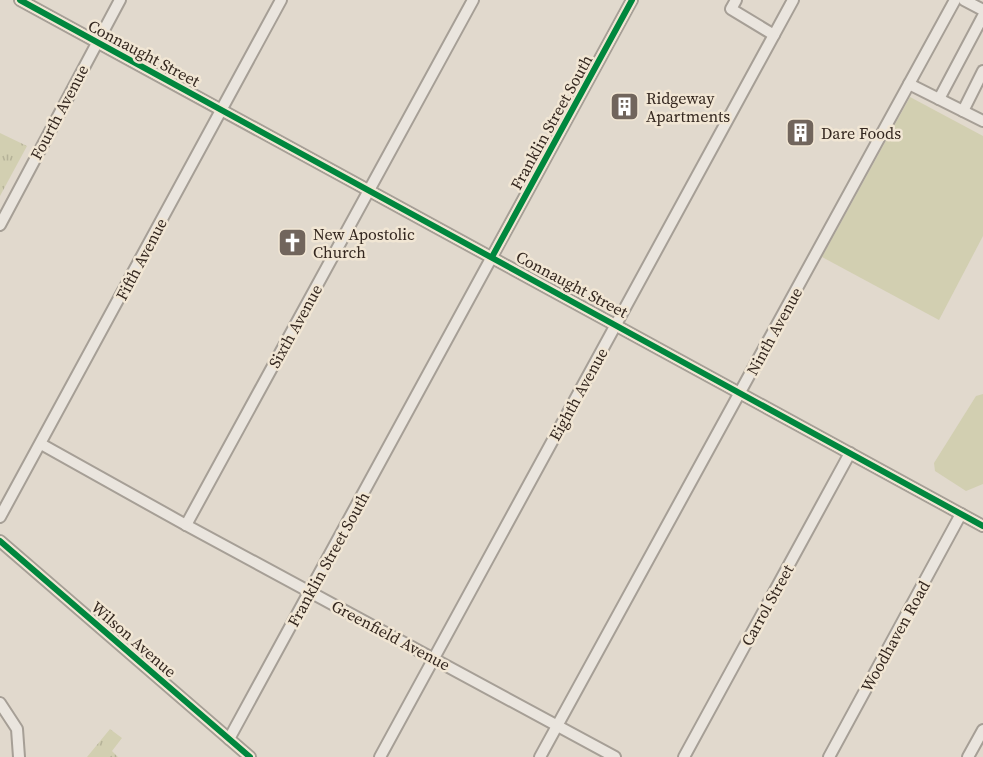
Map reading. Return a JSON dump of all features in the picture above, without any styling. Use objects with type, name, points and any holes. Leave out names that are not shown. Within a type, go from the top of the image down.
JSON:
[{"type":"street","name":"Connaught Street","points":[[20,0],[96,44],[369,189],[983,526]]},
{"type":"street","name":"Fourth Avenue","points":[[0,225],[120,0]]},
{"type":"street","name":"Fifth Avenue","points":[[0,517],[281,0]]},
{"type":"street","name":"Sixth Avenue","points":[[186,525],[473,0]]},
{"type":"street","name":"Franklin Street South","points":[[229,739],[632,0]]},
{"type":"street","points":[[736,0],[730,9],[774,35]]},
{"type":"street","name":"Eighth Avenue","points":[[380,757],[793,0]]},
{"type":"street","name":"Ninth Avenue","points":[[540,757],[955,0]]},
{"type":"street","points":[[964,0],[983,10]]},
{"type":"street","points":[[939,99],[983,16]]},
{"type":"street","points":[[963,111],[983,71]]},
{"type":"street","points":[[909,84],[983,120]]},
{"type":"street","name":"Greenfield Avenue","points":[[41,444],[615,757]]},
{"type":"street","name":"Carrol Street","points":[[684,757],[850,453]]},
{"type":"street","name":"Woodhaven Road","points":[[828,757],[961,514]]},
{"type":"street","name":"Wilson Avenue","points":[[0,541],[250,757]]},
{"type":"street","points":[[0,703],[16,729],[19,757]]},
{"type":"street","points":[[968,757],[983,729]]},
{"type":"green space","points":[[910,97],[983,136],[983,236],[939,320],[822,257]]},
{"type":"green space","points":[[0,133],[27,146],[0,196]]},
{"type":"green space","points":[[983,394],[983,484],[966,491],[935,471],[934,463],[976,396]]},
{"type":"green space","points":[[110,729],[122,738],[112,751],[118,757],[87,757]]},
{"type":"cycle path","points":[[20,0],[983,526]]},
{"type":"cycle path","points":[[492,257],[632,0]]},
{"type":"cycle path","points":[[0,541],[250,757]]},
{"type":"place","name":"Ridgeway Apartments","points":[[625,107]]},
{"type":"place","name":"Dare Foods","points":[[800,133]]},
{"type":"place","name":"New Apostolic Church","points":[[292,243]]}]
